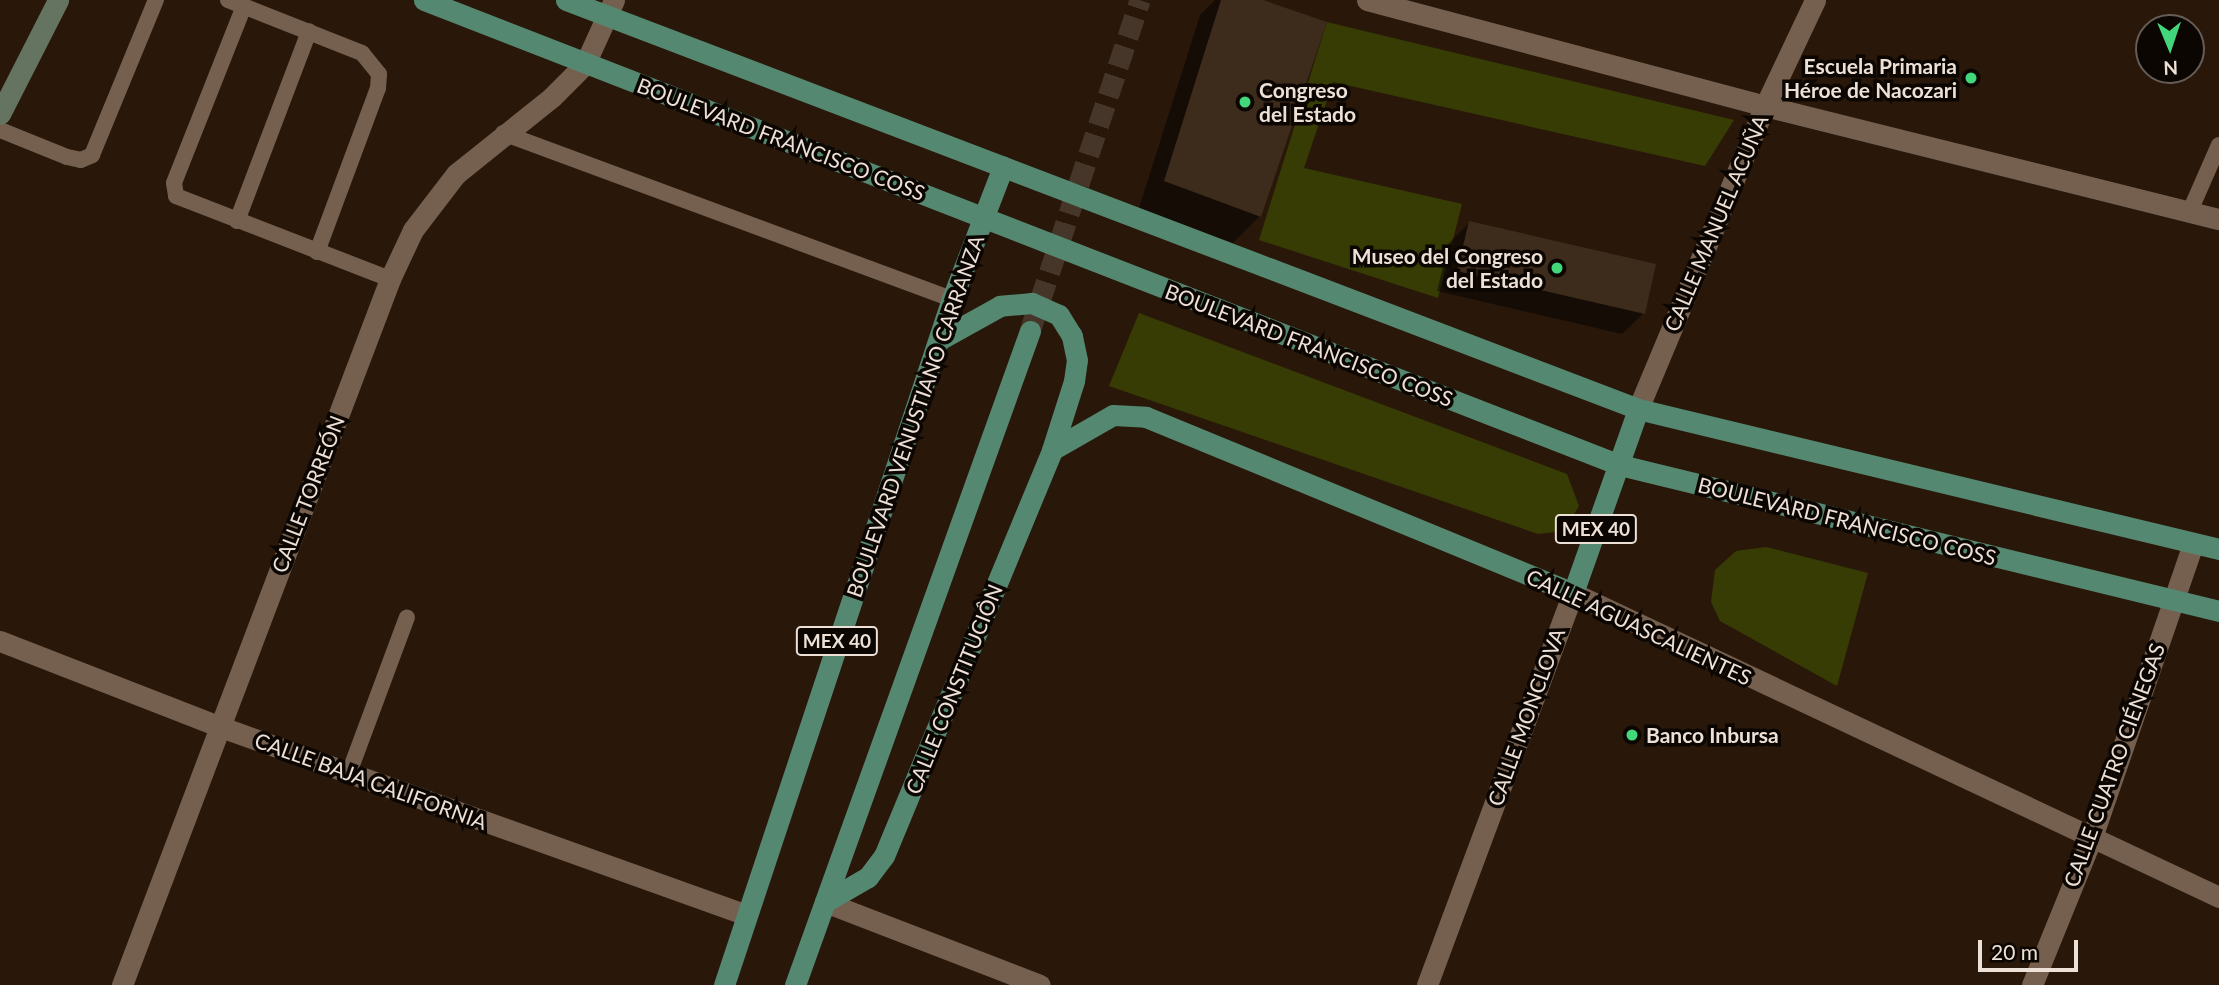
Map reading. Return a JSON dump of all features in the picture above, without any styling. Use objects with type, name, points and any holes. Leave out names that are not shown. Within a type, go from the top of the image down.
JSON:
[{"type":"main road","points":[[0,114],[58,0]]},
{"type":"main road","name":"BOULEVARD FRANCISCO COSS","points":[[424,0],[984,216],[1310,348],[1620,465],[2172,602],[2219,611]]},
{"type":"main road","points":[[566,0],[611,8],[1003,167],[1638,409],[2219,550]]},
{"type":"main road","name":"BOULEVARD VENUSTIANO CARRANZA","points":[[724,985],[744,914],[951,299],[1003,167]]},
{"type":"main road","name":"CALLE CONSTITUCIÔN","points":[[825,902],[868,877],[884,856],[1052,450],[1077,360],[1072,336],[1059,315],[1032,303],[1000,306],[939,340]]},
{"type":"main road","points":[[795,985],[1030,331]]},
{"type":"main road","name":"CALLE MONCLOVA","points":[[1573,593],[1638,409]]},
{"type":"main road","name":"CALLE AGUASCALIENTES","points":[[1052,450],[1113,415],[1146,417],[1573,593]]},
{"type":"street","points":[[1367,0],[1765,106],[2219,219]]},
{"type":"street","name":"CALLE MANUEL ACUÑA","points":[[1638,409],[1765,106],[1815,0]]},
{"type":"street","points":[[585,64],[611,8]]},
{"type":"street","name":"CALLE TORREÓN","points":[[122,985],[390,279],[413,230],[433,200],[503,134],[552,97],[585,64]]},
{"type":"street","name":"CALLE CUATRO CIÉNEGAS","points":[[2032,985],[2091,840],[2193,544]]},
{"type":"street","name":"CALLE AGUASCALIENTES","points":[[1573,593],[2091,840],[2219,897]]},
{"type":"street","name":"CALLE MONCLOVA","points":[[1427,985],[1573,593]]},
{"type":"street","name":"CALLE BAJA CALIFORNIA","points":[[0,641],[220,727],[744,914]]},
{"type":"street","points":[[825,902],[1040,985]]},
{"type":"lane","points":[[0,130],[67,158],[81,160],[92,155],[156,0]]},
{"type":"lane","points":[[228,0],[362,53],[379,74],[378,88],[317,252]]},
{"type":"lane","points":[[244,6],[174,183],[176,196],[183,202],[390,279]]},
{"type":"lane","points":[[237,221],[309,31]]},
{"type":"lane","points":[[503,134],[951,299]]},
{"type":"lane","points":[[2190,211],[2219,145]]},
{"type":"lane","points":[[349,773],[407,617]]},
{"type":"green space","points":[[1327,22],[1734,120],[1705,166],[1333,82],[1304,168],[1462,204],[1438,298],[1259,240]]},
{"type":"green space","points":[[1139,313],[1567,474],[1579,506],[1564,531],[1538,534],[1109,386]]},
{"type":"green space","points":[[1766,547],[1868,573],[1837,686],[1720,621],[1711,602],[1715,570],[1736,551]]},
{"type":"building","name":"Congreso del Estado","points":[[1221,0],[1263,0],[1327,22],[1261,217],[1164,181]]},
{"type":"building","name":"Museo del Congreso del Estado","points":[[1469,221],[1656,264],[1645,314],[1457,271]]},
{"type":"tunnel","points":[[1030,331],[1140,0]]},
{"type":"place","name":"Escuela Primaria Héroe de Nacozari","points":[[1971,78]]},
{"type":"place","name":"Congreso del Estado","points":[[1245,102]]},
{"type":"place","name":"Museo del Congreso del Estado","points":[[1557,268]]},
{"type":"place","name":"Banco Inbursa","points":[[1632,735]]}]
